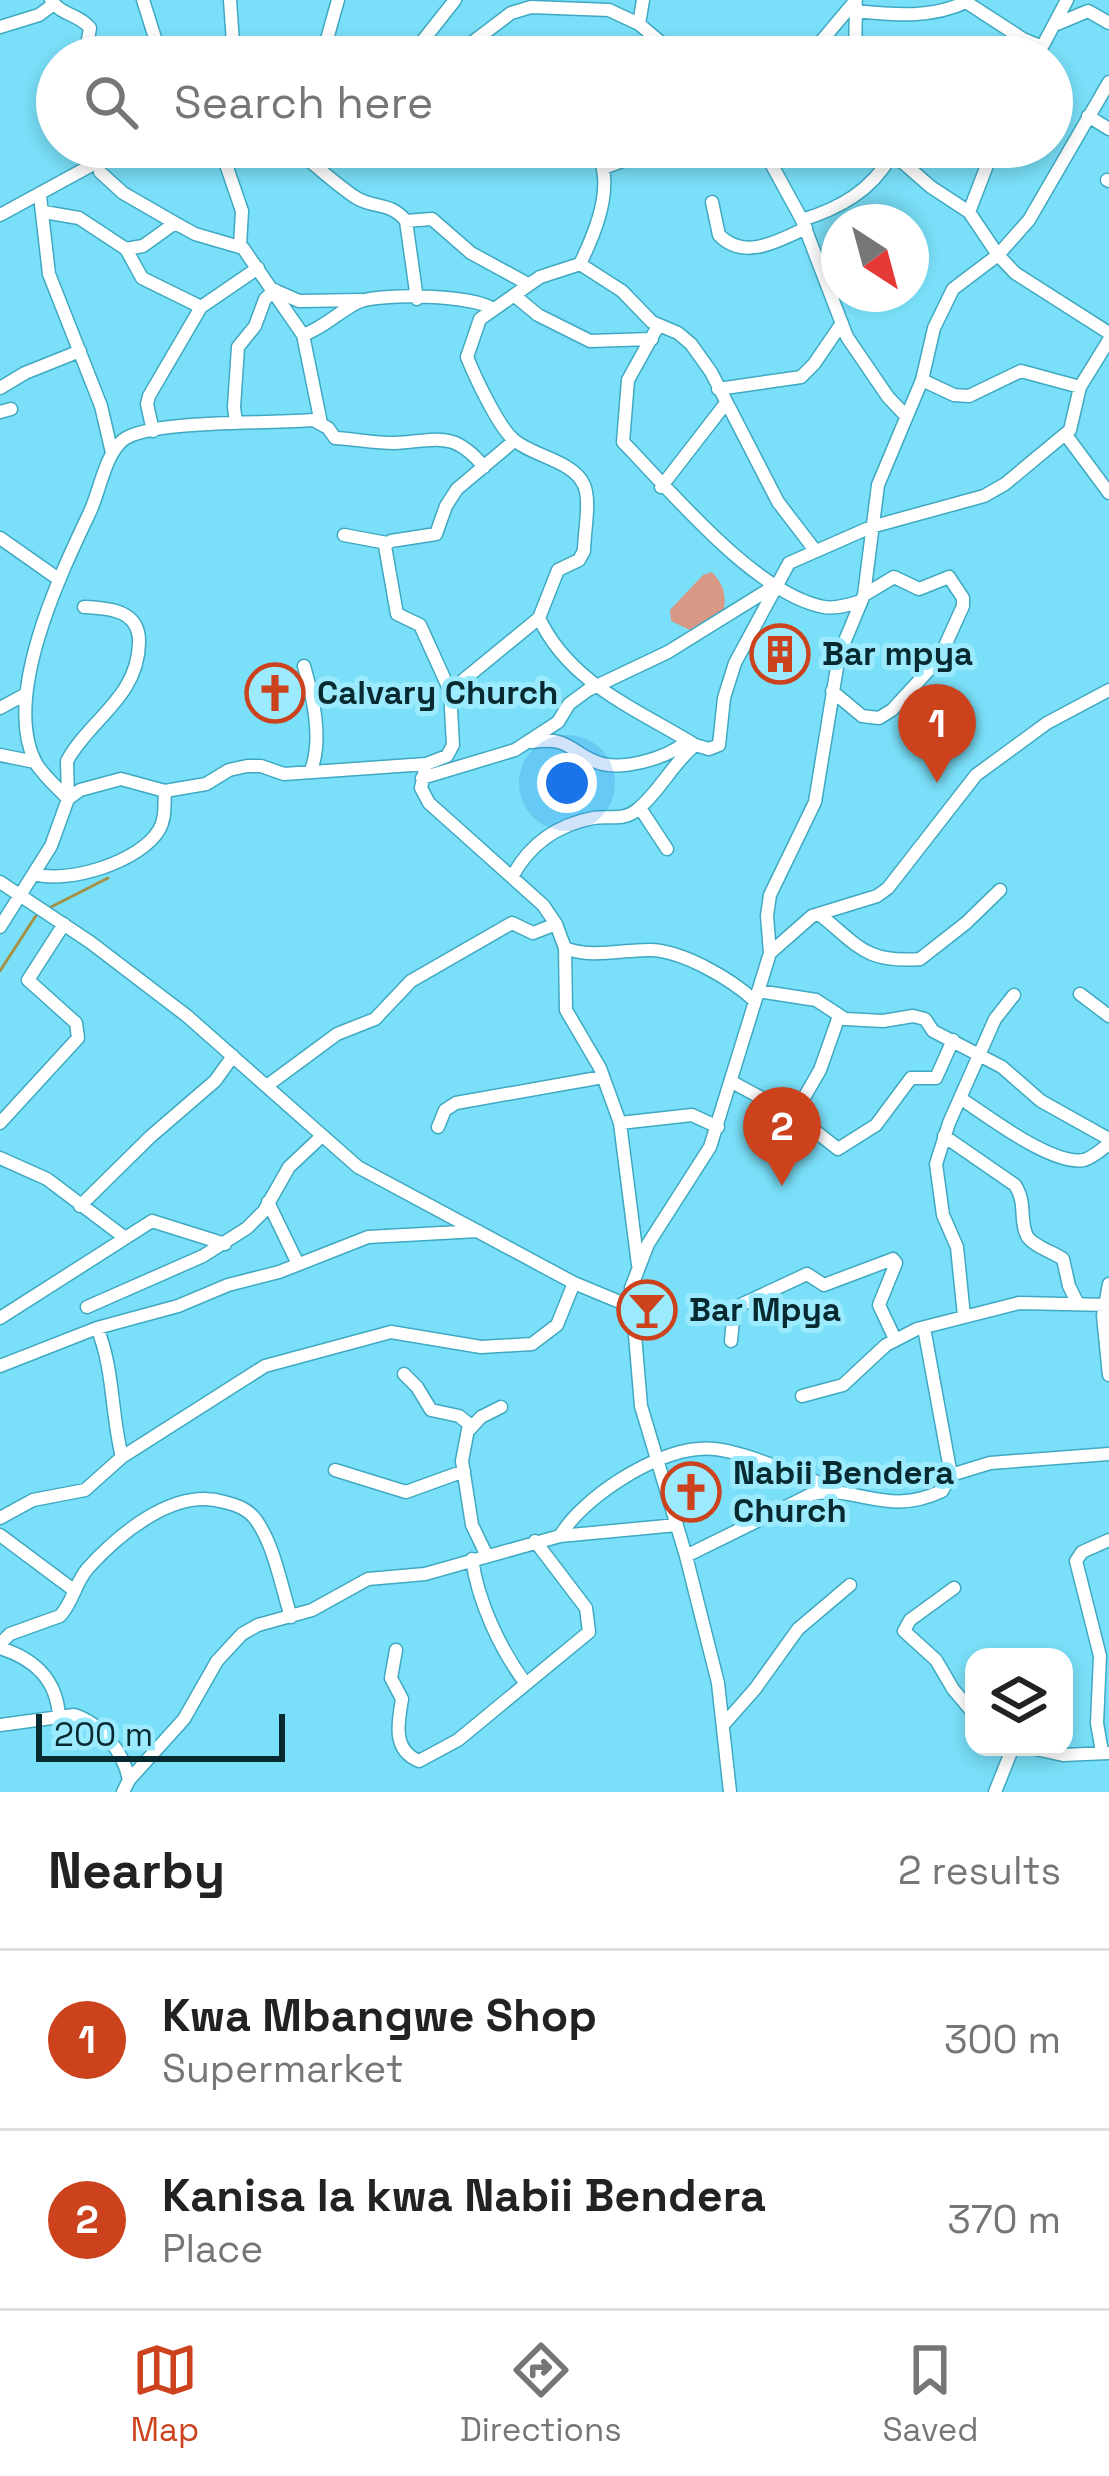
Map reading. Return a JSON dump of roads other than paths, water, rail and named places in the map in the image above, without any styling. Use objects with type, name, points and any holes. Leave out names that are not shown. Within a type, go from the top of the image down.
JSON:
[{"type":"street","points":[[143,0],[154,36]]},
{"type":"street","points":[[230,0],[232,36]]},
{"type":"street","points":[[328,36],[338,0]]},
{"type":"street","points":[[427,36],[455,0]]},
{"type":"street","points":[[639,24],[643,0]]},
{"type":"street","points":[[1048,36],[1067,0]]},
{"type":"street","points":[[856,4],[918,14],[944,11],[968,1],[1019,36]]},
{"type":"street","points":[[0,27],[39,15],[52,2],[63,14],[88,25],[87,36]]},
{"type":"street","points":[[827,36],[856,4]]},
{"type":"street","points":[[855,36],[856,4]]},
{"type":"street","points":[[483,36],[522,8],[596,8],[639,24],[653,36]]},
{"type":"street","points":[[1054,26],[1088,11],[1109,23]]},
{"type":"street","points":[[1073,142],[1109,82]]},
{"type":"street","points":[[1088,116],[1109,129]]},
{"type":"street","points":[[0,215],[88,168]]},
{"type":"street","points":[[227,168],[242,211],[241,246],[303,335],[321,422],[334,438],[453,441],[484,467]]},
{"type":"street","points":[[319,168],[357,199],[389,206],[406,221],[417,299]]},
{"type":"street","points":[[580,264],[599,215],[604,168]]},
{"type":"street","points":[[773,168],[804,224],[842,323],[866,367],[906,416]]},
{"type":"street","points":[[712,202],[719,235],[735,247],[760,246],[870,187],[880,168]]},
{"type":"street","points":[[539,618],[556,649],[596,687],[709,749],[719,745],[734,663],[789,563],[871,527],[984,496],[1066,435],[1080,387],[1109,337],[1030,284],[998,255],[970,212],[910,168]]},
{"type":"street","points":[[970,212],[986,168]]},
{"type":"street","points":[[730,1792],[718,1683],[641,1406],[631,1288],[648,1244],[705,1160],[718,1127],[770,953],[766,916],[770,895],[815,802],[844,637],[862,598],[878,485],[922,380],[934,328],[953,289],[998,255],[1029,220],[1058,168]]},
{"type":"street","points":[[100,172],[123,193],[195,234],[241,246]]},
{"type":"street","points":[[40,196],[49,274],[101,406],[112,453]]},
{"type":"street","points":[[44,212],[79,218],[125,249],[142,278],[201,307]]},
{"type":"street","points":[[406,221],[433,219],[471,253],[528,284]]},
{"type":"street","points":[[125,249],[143,246],[175,223]]},
{"type":"street","points":[[450,691],[539,618],[560,568],[582,556],[582,481],[554,460],[514,441],[492,410],[467,357],[475,328],[528,284],[580,264],[622,291],[655,332]]},
{"type":"street","points":[[153,431],[149,396],[201,307],[257,268]]},
{"type":"street","points":[[274,290],[299,301],[476,300],[493,309]]},
{"type":"street","points":[[236,423],[238,346],[274,290]]},
{"type":"street","points":[[515,296],[538,315],[590,341],[655,332],[684,337],[700,356],[778,502],[814,549]]},
{"type":"street","points":[[303,335],[363,300]]},
{"type":"street","points":[[718,389],[801,377],[842,323]]},
{"type":"street","points":[[655,332],[628,380],[620,436],[661,487],[756,571],[820,606],[839,607],[862,598],[889,578],[919,589],[949,577],[963,598],[945,650],[892,710],[879,718],[862,716],[832,691]]},
{"type":"street","points":[[0,388],[80,351]]},
{"type":"street","points":[[922,380],[954,395],[969,396],[1021,371],[1080,387]]},
{"type":"street","points":[[661,487],[726,403]]},
{"type":"street","points":[[68,799],[35,762],[24,695],[57,578],[100,491],[112,453],[126,438],[153,431],[321,422]]},
{"type":"street","points":[[1066,435],[1109,494]]},
{"type":"street","points":[[344,535],[387,543],[436,534],[451,497],[514,441]]},
{"type":"street","points":[[1097,475],[1109,465]]},
{"type":"street","points":[[0,538],[57,578]]},
{"type":"street","points":[[387,543],[386,567],[397,614],[420,625],[450,691],[453,745],[447,756],[424,771],[421,788],[429,803],[556,923],[565,948],[566,1010],[603,1077],[620,1123],[638,1266]]},
{"type":"street","points":[[68,799],[80,790],[121,779],[164,791],[206,784],[234,768],[261,766],[284,774],[424,771],[508,753],[558,722],[569,704],[596,687],[668,652],[777,584]]},
{"type":"street","points":[[0,927],[62,823],[70,754],[131,682],[139,646],[135,625],[120,611],[84,607]]},
{"type":"street","points":[[304,666],[314,714],[311,770]]},
{"type":"street","points":[[770,953],[800,924],[888,888],[976,775],[1047,723],[1109,690]]},
{"type":"street","points":[[0,708],[24,695]]},
{"type":"street","points":[[525,743],[560,740],[596,762],[620,765],[692,742]]},
{"type":"street","points":[[512,878],[530,849],[548,835],[598,817],[623,817],[640,808],[692,742]]},
{"type":"street","points":[[0,755],[35,762]]},
{"type":"street","points":[[34,874],[71,877],[144,847],[164,818],[164,791]]},
{"type":"street","points":[[640,808],[667,849]]},
{"type":"street","points":[[0,882],[165,998],[365,1171],[574,1283],[632,1307]]},
{"type":"street","points":[[819,914],[862,952],[886,960],[920,959],[1000,890]]},
{"type":"street","points":[[268,1085],[337,1034],[375,1019],[411,981],[491,934],[512,923],[533,933],[556,923]]},
{"type":"street","points":[[0,1123],[78,1038],[76,1023],[28,980],[64,924]]},
{"type":"street","points":[[565,948],[593,953],[664,952],[756,996],[816,1000],[839,1016],[866,1021],[918,1017],[1016,1075],[1041,1101],[1109,1142],[1079,1161],[1046,1150],[960,1098]]},
{"type":"street","points":[[1080,994],[1109,1016]]},
{"type":"street","points":[[964,1316],[957,1247],[943,1215],[936,1164],[980,1054],[1001,1009],[1014,995]]},
{"type":"street","points":[[794,1115],[826,1056],[839,1016]]},
{"type":"street","points":[[732,1082],[794,1115],[833,1148],[845,1148],[876,1125],[911,1078],[936,1078],[953,1040]]},
{"type":"street","points":[[80,1206],[215,1081],[233,1056]]},
{"type":"street","points":[[438,1126],[445,1110],[456,1103],[603,1077]]},
{"type":"street","points":[[620,1123],[692,1115],[718,1127]]},
{"type":"street","points":[[88,1307],[225,1244],[255,1222],[290,1167],[322,1136]]},
{"type":"street","points":[[944,1136],[1015,1185],[1022,1196],[1029,1240],[1066,1262],[1077,1302]]},
{"type":"street","points":[[0,1158],[33,1171],[124,1238]]},
{"type":"street","points":[[268,1202],[298,1264]]},
{"type":"street","points":[[0,1318],[152,1221],[225,1244]]},
{"type":"street","points":[[0,1366],[97,1328],[279,1273],[375,1235],[482,1231]]},
{"type":"street","points":[[731,1341],[730,1317],[738,1305],[807,1274],[824,1285],[893,1259],[896,1263],[880,1305],[895,1339]]},
{"type":"street","points":[[0,1518],[33,1500],[85,1490],[122,1457],[257,1369],[375,1335],[410,1333],[495,1348],[532,1344],[557,1325],[574,1283]]},
{"type":"street","points":[[1109,1284],[1109,1375]]},
{"type":"street","points":[[802,1396],[843,1385],[895,1339],[964,1316],[1019,1303],[1107,1305]]},
{"type":"street","points":[[97,1328],[106,1355],[112,1418],[122,1457]]},
{"type":"street","points":[[686,1556],[812,1494],[913,1501],[942,1491],[951,1475],[924,1328]]},
{"type":"street","points":[[404,1374],[431,1410],[458,1416],[470,1429]]},
{"type":"street","points":[[486,1553],[472,1525],[464,1448],[470,1429],[501,1407]]},
{"type":"street","points":[[560,1536],[581,1508],[610,1486],[682,1452],[712,1449],[808,1476],[828,1492]]},
{"type":"street","points":[[951,1475],[990,1463],[1109,1454]]},
{"type":"street","points":[[335,1470],[406,1492],[464,1471]]},
{"type":"street","points":[[59,1717],[50,1679],[0,1646],[10,1634],[60,1616],[88,1569],[147,1520],[181,1501],[204,1497],[241,1507],[254,1517],[291,1617]]},
{"type":"street","points":[[126,1786],[184,1719],[229,1647],[257,1625],[325,1604],[368,1579],[425,1574],[486,1553],[560,1536],[677,1526]]},
{"type":"street","points":[[0,1534],[74,1591]]},
{"type":"street","points":[[1073,1754],[1105,1752],[1096,1723],[1099,1649],[1076,1561],[1082,1552],[1109,1540]]},
{"type":"street","points":[[396,1650],[391,1678],[402,1705],[396,1724],[404,1750],[413,1760],[425,1760],[458,1740],[582,1640],[591,1624],[586,1608],[535,1541]]},
{"type":"street","points":[[472,1559],[502,1646],[526,1684]]},
{"type":"street","points":[[724,1724],[798,1629],[850,1585]]},
{"type":"street","points":[[954,1588],[910,1620],[904,1631],[937,1660],[965,1704]]},
{"type":"street","points":[[0,1725],[74,1715],[94,1724],[126,1765],[126,1786]]},
{"type":"street","points":[[995,1792],[1009,1756]]},
{"type":"waterway","points":[[51,907],[108,878]]},
{"type":"waterway","points":[[0,971],[37,914]]},
{"type":"place","name":"Bar mpya","points":[[780,654]]},
{"type":"place","name":"Calvary Church","points":[[275,693]]},
{"type":"place","name":"Kwa Mbangwe Shop","points":[[937,783]]},
{"type":"place","name":"Kanisa la kwa Nabii Bendera","points":[[782,1186]]},
{"type":"place","name":"Bar Mpya","points":[[647,1310]]},
{"type":"place","name":"Nabii Bendera Church","points":[[691,1492]]}]
